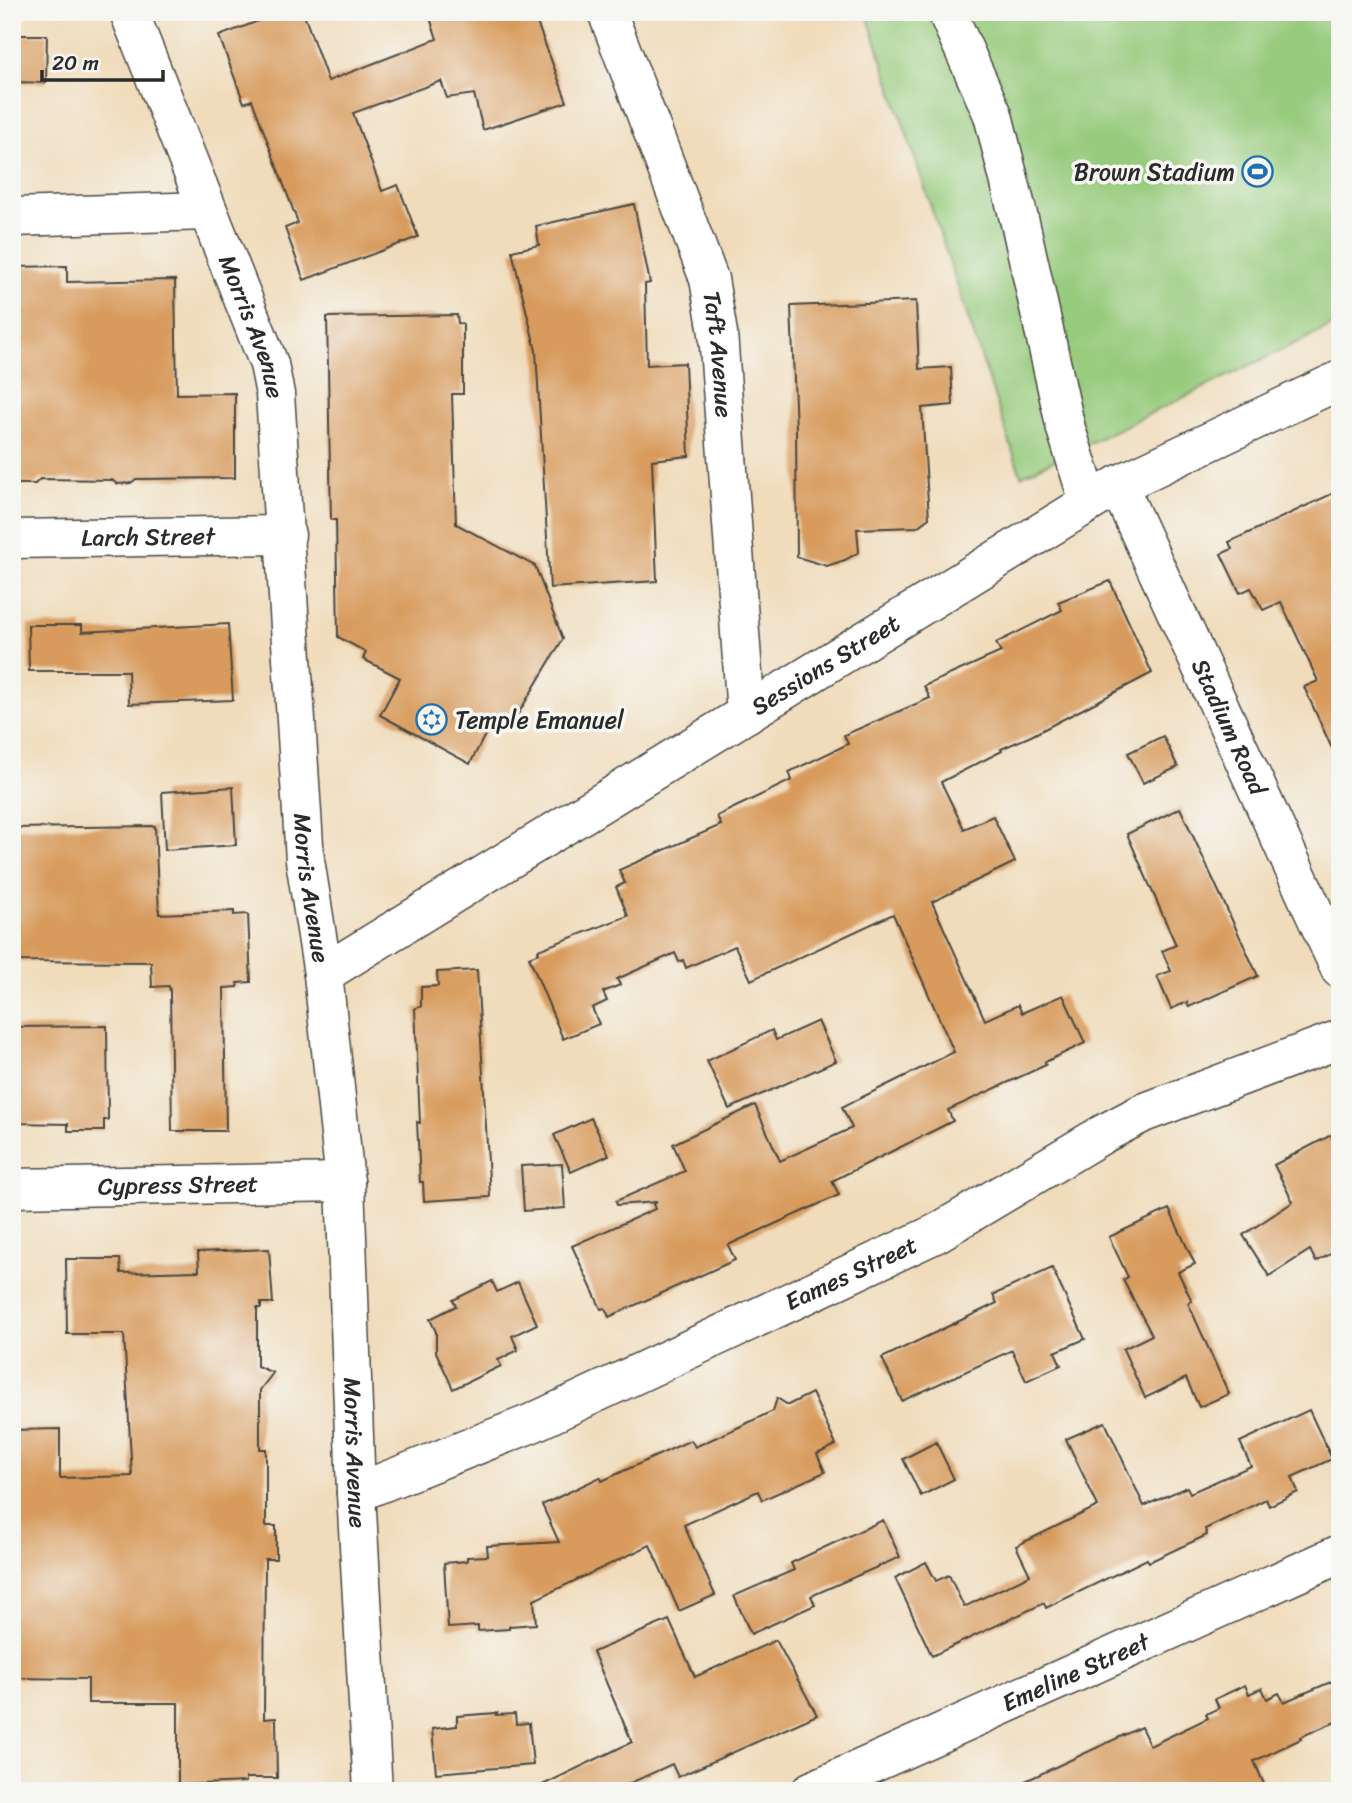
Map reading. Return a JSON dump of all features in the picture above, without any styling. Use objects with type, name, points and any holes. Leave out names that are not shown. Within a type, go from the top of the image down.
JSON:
[{"type":"street","name":"Morris Avenue","points":[[129,12],[268,364],[275,394],[305,860],[323,974],[345,1182],[356,1493],[373,1791]]},
{"type":"street","name":"Taft Avenue","points":[[607,12],[709,279],[718,333],[746,714]]},
{"type":"street","name":"Stadium Road","points":[[947,12],[993,115],[1066,429],[1104,493],[1340,969]]},
{"type":"street","points":[[12,217],[207,211]]},
{"type":"street","name":"Sessions Street","points":[[323,974],[1104,493],[1340,380]]},
{"type":"street","name":"Larch Street","points":[[12,539],[286,535]]},
{"type":"street","name":"Eames Street","points":[[356,1493],[532,1423],[937,1233],[1143,1113],[1340,1039]]},
{"type":"street","name":"Cypress Street","points":[[12,1188],[345,1182]]},
{"type":"street","name":"Emeline Street","points":[[811,1791],[1340,1554]]},
{"type":"green space","name":"Brown Stadium","points":[[866,12],[1340,12],[1340,322],[1021,476]]},
{"type":"building","points":[[282,12],[303,12],[328,81],[437,39],[428,12],[533,12],[567,102],[483,130],[474,94],[447,98],[441,81],[353,113],[382,191],[398,185],[418,237],[304,280],[285,228],[298,223],[252,100],[244,103],[219,36]]},
{"type":"building","points":[[12,35],[47,35],[46,83],[12,82]]},
{"type":"building","points":[[634,204],[650,283],[645,284],[647,365],[685,363],[689,456],[652,460],[657,581],[550,588],[536,351],[512,251],[539,245],[536,226]]},
{"type":"building","points":[[67,266],[67,282],[175,280],[177,394],[235,393],[235,478],[136,479],[131,483],[117,484],[112,480],[40,479],[35,484],[13,484],[12,267]]},
{"type":"building","points":[[916,301],[919,369],[951,367],[953,405],[922,408],[929,518],[917,527],[857,529],[859,552],[827,566],[797,557],[791,306]]},
{"type":"building","points":[[457,315],[458,323],[463,324],[463,394],[452,394],[456,524],[535,566],[563,639],[512,724],[488,729],[470,764],[380,715],[400,678],[363,659],[366,652],[338,637],[336,520],[331,520],[327,317]]},
{"type":"building","points":[[1340,490],[1340,766],[1304,687],[1318,681],[1281,602],[1263,610],[1251,588],[1240,593],[1221,554],[1232,549],[1229,542]]},
{"type":"building","points":[[1110,581],[1152,673],[941,782],[964,829],[993,816],[1015,862],[932,902],[985,1020],[1018,1005],[1022,1013],[1063,995],[1085,1043],[1045,1062],[1046,1065],[948,1110],[953,1121],[832,1181],[839,1195],[728,1245],[735,1260],[609,1317],[605,1308],[601,1309],[572,1246],[655,1209],[653,1204],[657,1202],[617,1205],[616,1201],[685,1171],[673,1144],[755,1105],[780,1161],[852,1128],[842,1107],[954,1052],[893,914],[751,980],[735,946],[686,968],[683,960],[679,962],[675,953],[617,979],[620,985],[603,992],[607,1001],[592,1008],[599,1024],[563,1039],[529,957],[539,953],[538,950],[628,916],[616,887],[625,883],[619,870],[721,825],[717,816],[792,780],[789,772],[848,744],[844,735],[930,698],[924,686],[1001,652],[996,643],[1062,610],[1058,602]]},
{"type":"building","points":[[228,624],[233,700],[129,704],[128,671],[29,671],[28,625],[82,625],[82,632]]},
{"type":"building","points":[[1163,736],[1178,767],[1143,783],[1128,753]]},
{"type":"building","points":[[233,787],[236,845],[165,850],[162,792]]},
{"type":"building","points":[[1180,808],[1258,976],[1189,1007],[1187,1002],[1171,1009],[1157,976],[1171,971],[1162,951],[1176,945],[1127,834]]},
{"type":"building","points":[[155,826],[159,914],[234,911],[234,915],[248,914],[251,982],[224,988],[226,1131],[172,1131],[170,991],[169,986],[152,987],[151,962],[12,961],[12,828]]},
{"type":"building","points":[[477,970],[490,1197],[424,1201],[423,1182],[420,1182],[417,1122],[420,1123],[415,1008],[421,1007],[421,987],[438,986],[437,972]]},
{"type":"building","points":[[818,1021],[836,1061],[729,1109],[707,1061],[772,1030],[776,1040]]},
{"type":"building","points":[[107,1026],[108,1120],[104,1120],[104,1131],[68,1131],[68,1124],[12,1123],[12,1027]]},
{"type":"building","points":[[591,1118],[609,1155],[571,1172],[554,1135]]},
{"type":"building","points":[[1331,1135],[1340,1152],[1340,1249],[1316,1262],[1310,1250],[1269,1276],[1243,1235],[1293,1202],[1274,1165]]},
{"type":"building","points":[[562,1164],[565,1208],[524,1211],[521,1166]]},
{"type":"building","points":[[1169,1209],[1195,1264],[1178,1272],[1192,1301],[1188,1303],[1229,1394],[1199,1407],[1186,1378],[1145,1398],[1123,1349],[1152,1335],[1123,1280],[1128,1277],[1109,1237]]},
{"type":"building","points":[[269,1249],[273,1303],[261,1303],[261,1308],[257,1308],[257,1366],[273,1373],[260,1390],[260,1449],[266,1449],[266,1526],[276,1526],[276,1559],[265,1559],[264,1719],[276,1718],[277,1778],[246,1778],[246,1782],[178,1785],[178,1703],[88,1703],[88,1679],[12,1678],[12,1430],[60,1429],[60,1478],[132,1476],[124,1334],[67,1334],[66,1259],[120,1259],[121,1273],[199,1271],[198,1252]]},
{"type":"building","points":[[1052,1268],[1085,1339],[1055,1352],[1061,1365],[1026,1381],[1012,1350],[902,1401],[882,1358],[997,1303],[993,1295]]},
{"type":"building","points":[[492,1281],[497,1292],[518,1282],[537,1324],[512,1336],[518,1350],[498,1360],[501,1366],[453,1389],[436,1352],[436,1332],[430,1319],[456,1306],[453,1300]]},
{"type":"building","points":[[812,1393],[836,1445],[817,1454],[825,1472],[762,1500],[758,1491],[684,1525],[715,1595],[679,1611],[650,1545],[534,1600],[536,1624],[478,1631],[478,1626],[448,1628],[444,1563],[467,1561],[467,1557],[488,1556],[487,1546],[559,1542],[542,1505],[600,1477],[602,1481],[691,1440],[695,1447],[739,1427],[773,1411],[777,1398],[788,1405]]},
{"type":"building","points":[[1309,1410],[1332,1459],[1292,1477],[1298,1492],[1269,1506],[1266,1499],[1205,1529],[1207,1535],[1149,1562],[1147,1559],[1046,1608],[1044,1603],[932,1656],[895,1578],[926,1562],[936,1581],[949,1575],[964,1607],[1030,1575],[1016,1546],[1098,1506],[1066,1439],[1105,1422],[1144,1506],[1187,1487],[1190,1493],[1251,1466],[1240,1442]]},
{"type":"building","points":[[936,1442],[954,1479],[921,1496],[903,1459]]},
{"type":"building","points":[[883,1520],[900,1557],[811,1596],[815,1605],[751,1634],[734,1596],[794,1570],[791,1563]]},
{"type":"building","points":[[669,1620],[695,1677],[776,1640],[817,1715],[678,1777],[672,1764],[613,1791],[530,1791],[632,1742],[593,1652]]},
{"type":"building","points":[[1340,1678],[1340,1720],[1254,1761],[1267,1791],[1004,1791],[1141,1727],[1150,1746],[1208,1718],[1206,1714],[1219,1708],[1215,1699],[1245,1685],[1249,1694],[1262,1688],[1267,1699],[1279,1693],[1284,1702]]},
{"type":"building","points":[[497,1713],[496,1715],[515,1714],[516,1724],[529,1723],[533,1765],[436,1773],[432,1729],[457,1726],[457,1716]]},
{"type":"place","name":"Brown Stadium","points":[[1258,172]]},
{"type":"place","name":"Temple Emanuel","points":[[432,720]]}]
